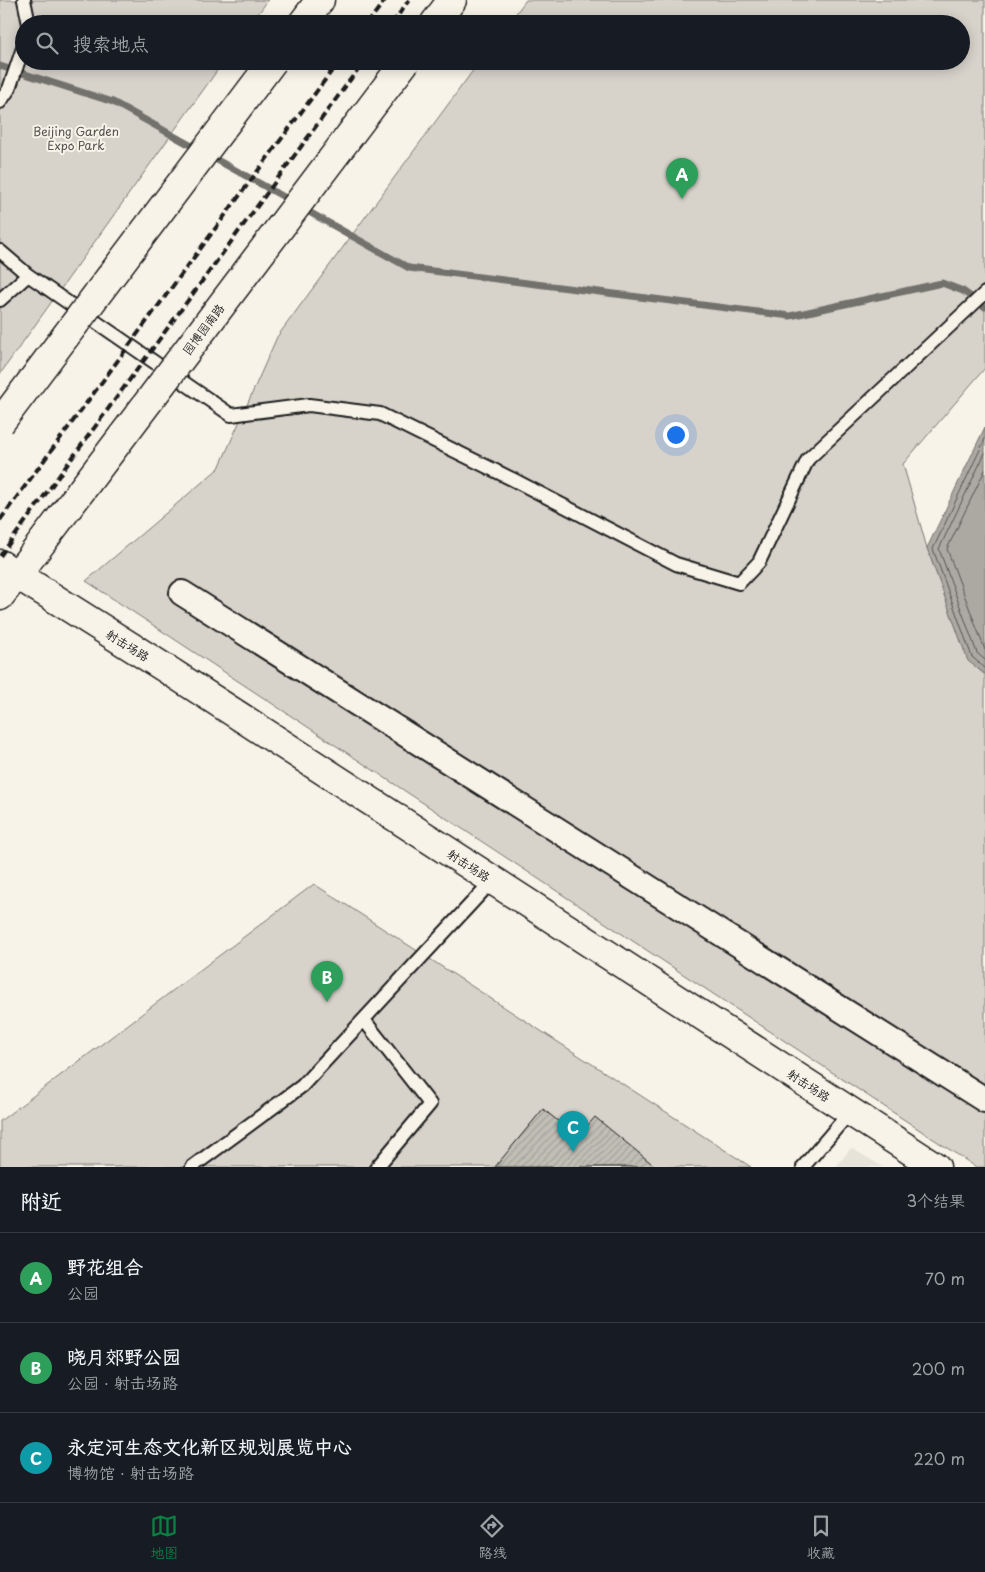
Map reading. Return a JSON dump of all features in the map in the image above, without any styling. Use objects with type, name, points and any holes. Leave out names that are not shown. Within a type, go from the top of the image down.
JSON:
[{"type":"main road","points":[[309,15],[320,0]]},
{"type":"main road","points":[[441,15],[452,0]]},
{"type":"main road","points":[[0,422],[266,70]]},
{"type":"main road","name":"园博园南路","points":[[0,596],[9,570],[34,553],[399,70]]},
{"type":"main road","name":"射击场路","points":[[9,570],[936,1167]]},
{"type":"street","points":[[182,592],[985,1100]]},
{"type":"lane","points":[[24,0],[26,15]]},
{"type":"lane","points":[[0,102],[9,88],[15,70]]},
{"type":"lane","points":[[0,251],[28,275],[231,415],[310,405],[380,414],[514,480],[676,564],[739,582],[758,562],[808,458],[985,293]]},
{"type":"lane","points":[[0,300],[28,275]]},
{"type":"lane","points":[[192,1167],[302,1086],[493,880]]},
{"type":"lane","points":[[364,1020],[430,1104],[377,1167]]},
{"type":"lane","points":[[803,1167],[850,1112]]},
{"type":"shaded area","points":[[851,1148],[883,1167],[836,1167]]},
{"type":"green space","name":"Beijing Garden Expo Park","points":[[0,0],[268,0],[257,15],[15,15],[15,70],[218,70],[0,374]]},
{"type":"green space","points":[[526,0],[985,0],[985,368],[903,464],[927,548],[968,660],[985,675],[985,1167],[976,1167],[86,581],[219,468],[277,337],[473,70],[970,70],[970,15],[515,15]]},
{"type":"green space","points":[[314,884],[751,1167],[0,1167],[0,1121]]},
{"type":"water","points":[[985,427],[985,674],[968,661],[927,548]]},
{"type":"building","points":[[543,1109],[578,1137],[595,1117],[656,1167],[495,1167]]},
{"type":"waterway","points":[[0,66],[113,102],[199,150]]},
{"type":"waterway","points":[[208,155],[293,202]]},
{"type":"waterway","points":[[302,208],[409,268],[790,316],[942,283],[963,291],[985,307]]},
{"type":"railway","points":[[374,15],[385,0]]},
{"type":"railway","points":[[398,15],[409,0]]},
{"type":"railway","points":[[0,520],[332,70]]},
{"type":"railway","points":[[0,556],[357,70]]},
{"type":"place","name":"野花组合","points":[[682,199]]},
{"type":"place","name":"晓月郊野公园","points":[[327,1002]]},
{"type":"place","name":"永定河生态文化新区规划展览中心","points":[[573,1152]]}]
